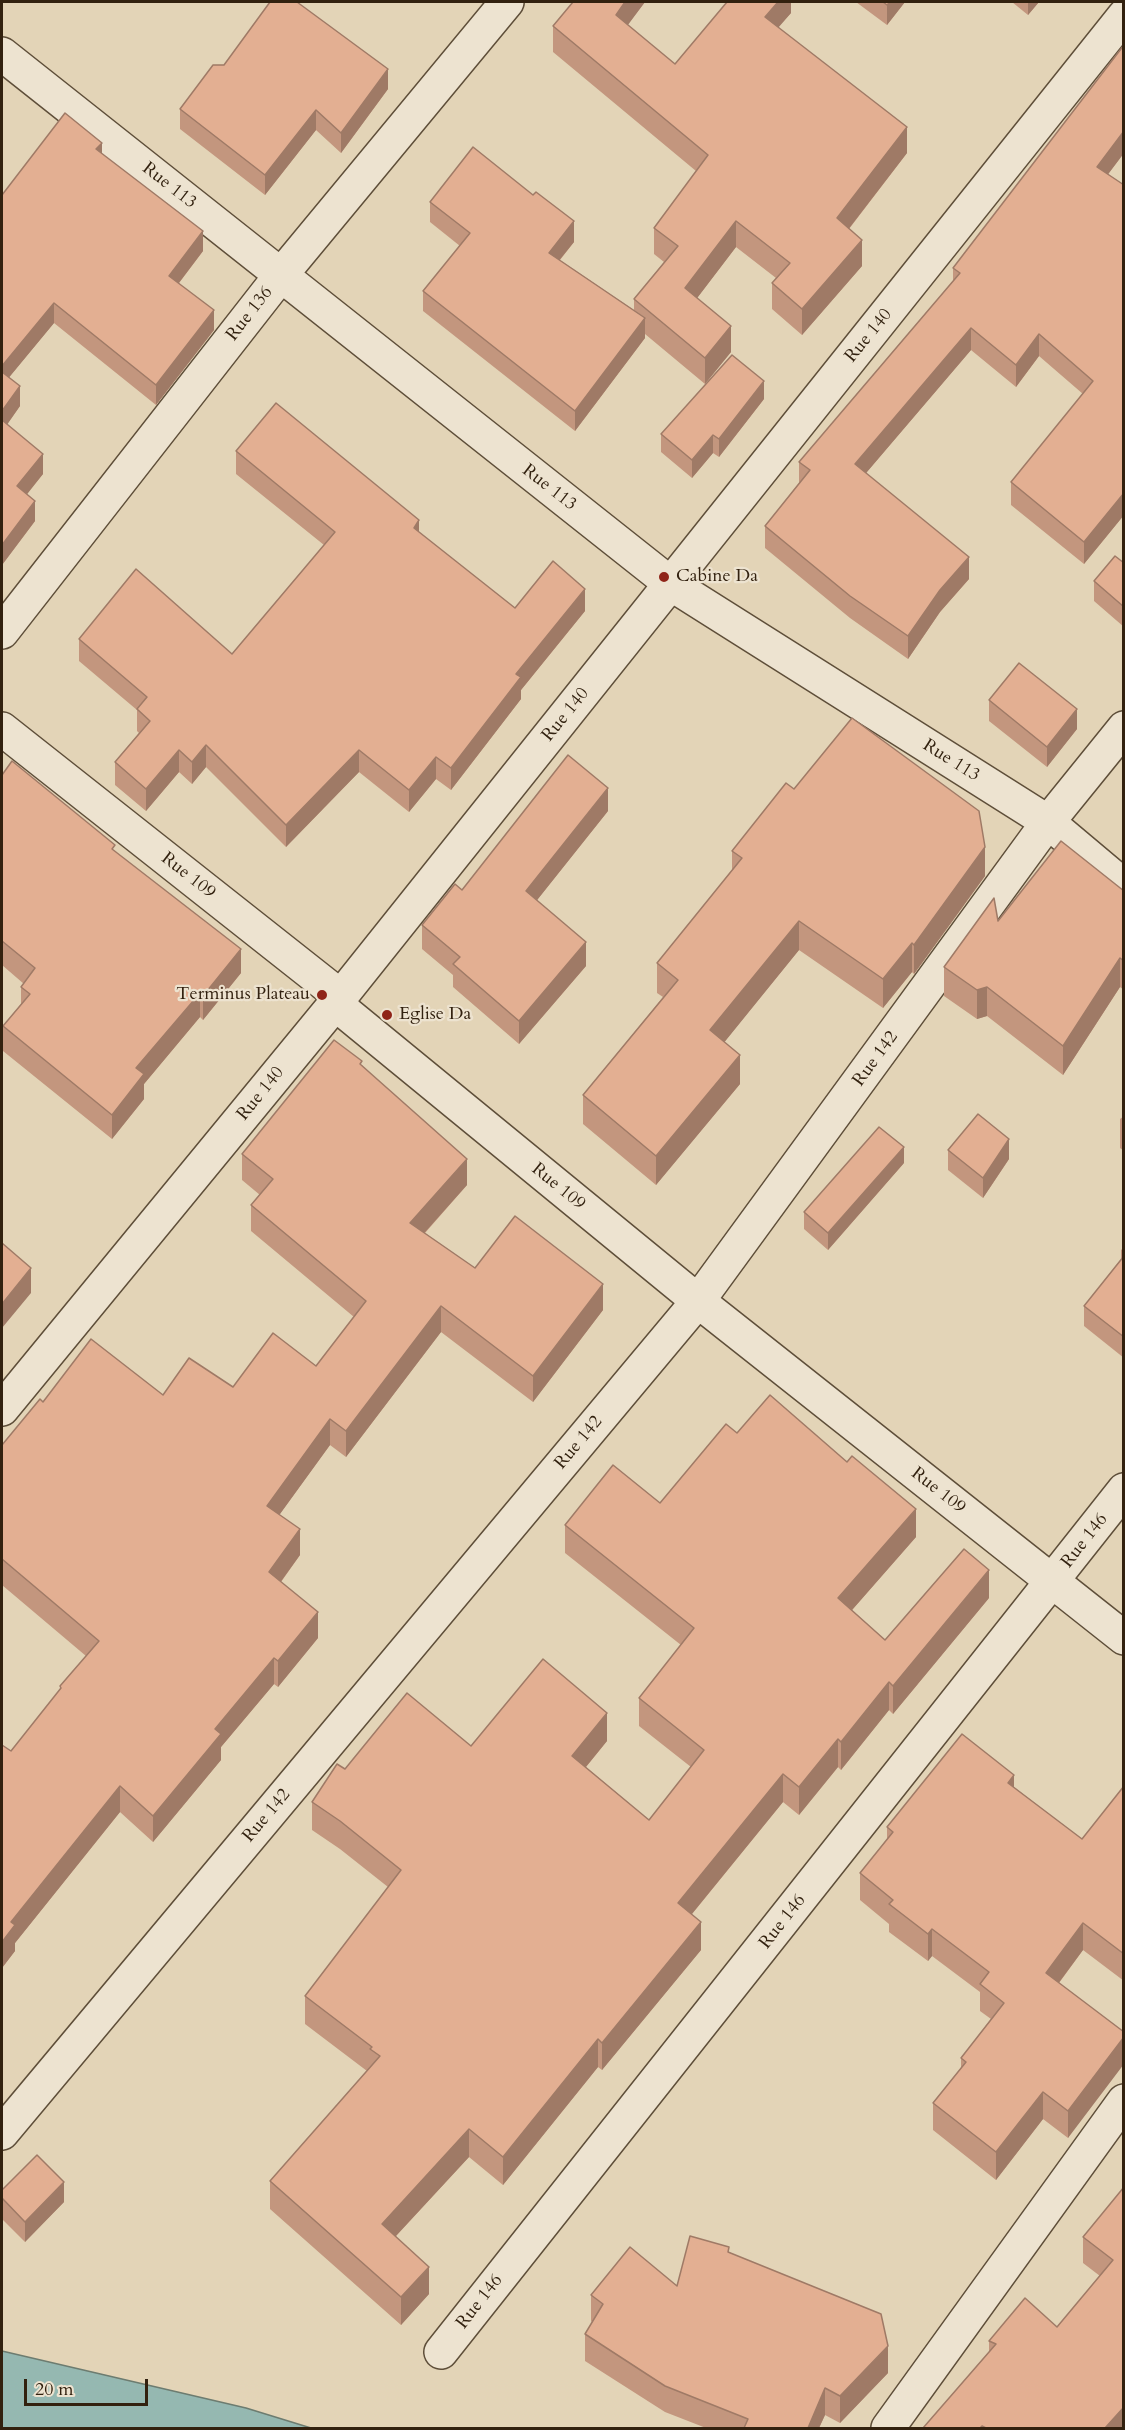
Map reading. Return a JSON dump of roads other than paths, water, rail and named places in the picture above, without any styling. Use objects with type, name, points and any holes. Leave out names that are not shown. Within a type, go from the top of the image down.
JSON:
[{"type":"street","name":"Rue 136","points":[[2,632],[281,275],[507,2]]},
{"type":"street","name":"Rue 140","points":[[2,1409],[340,996],[1124,16]]},
{"type":"street","name":"Rue 113","points":[[2,54],[671,585],[1048,822],[1124,886]]},
{"type":"street","name":"Rue 142","points":[[2,2133],[698,1301],[1048,822],[1124,728]]},
{"type":"street","name":"Rue 109","points":[[2,729],[340,996],[344,1011],[698,1301],[1124,1638]]},
{"type":"street","name":"Rue 146","points":[[441,2352],[1124,1490]]},
{"type":"street","points":[[888,2428],[1124,2101]]},
{"type":"water","points":[[2,2351],[246,2408],[311,2428],[2,2428]]},
{"type":"place","name":"Cabine Da","points":[[664,577]]},
{"type":"place","name":"Terminus Plateau","points":[[322,995]]},
{"type":"place","name":"Eglise Da","points":[[387,1015]]}]
